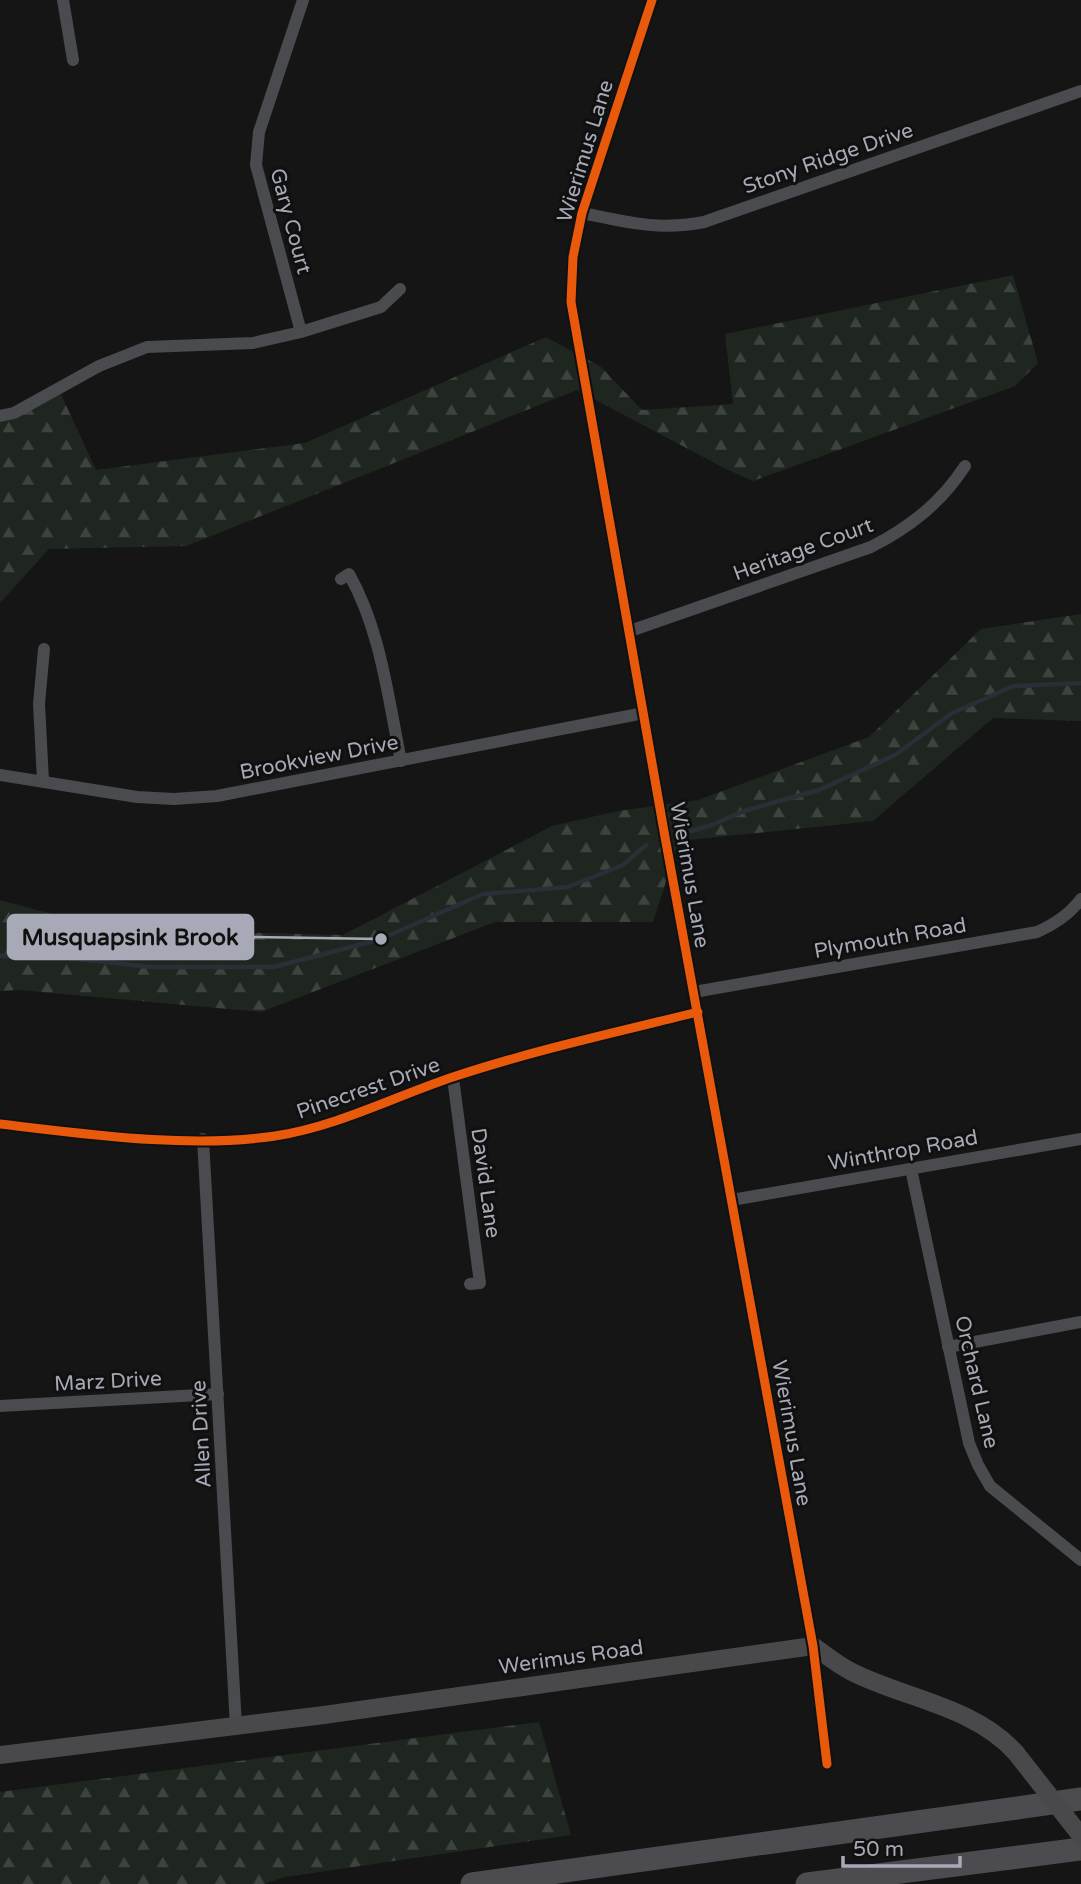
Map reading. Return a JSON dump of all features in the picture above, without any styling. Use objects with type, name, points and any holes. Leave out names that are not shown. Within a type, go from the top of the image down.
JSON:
[{"type":"highway","points":[[472,1884],[1081,1799]]},
{"type":"highway","points":[[807,1884],[1081,1849]]},
{"type":"main road","name":"Werimus Road","points":[[0,1755],[236,1726],[813,1646]]},
{"type":"main road","points":[[813,1646],[853,1672],[963,1716],[990,1730],[1016,1754],[1081,1836]]},
{"type":"street","points":[[63,0],[73,60]]},
{"type":"street","name":"Gary Court","points":[[301,332],[256,165],[256,152],[258,132],[303,0]]},
{"type":"street","name":"Wierimus Lane","points":[[652,0],[582,213],[573,257],[571,302],[813,1646],[827,1764]]},
{"type":"street","name":"Stony Ridge Drive","points":[[582,213],[656,227],[704,222],[1081,90]]},
{"type":"street","points":[[0,415],[14,413],[99,366],[147,347],[253,342],[301,332],[381,307],[400,289]]},
{"type":"street","name":"Heritage Court","points":[[630,631],[871,547],[897,534],[920,517],[941,497],[965,466]]},
{"type":"street","points":[[341,579],[349,574],[373,627],[401,761]]},
{"type":"street","points":[[43,781],[39,704],[44,649]]},
{"type":"street","name":"Brookview Drive","points":[[0,775],[137,797],[174,799],[243,792],[644,713]]},
{"type":"street","name":"Plymouth Road","points":[[694,992],[1037,932],[1068,915],[1081,899]]},
{"type":"street","name":"Pinecrest Drive","points":[[0,1124],[87,1134],[203,1139],[272,1136],[342,1121],[453,1078],[515,1058],[698,1012]]},
{"type":"street","name":"David Lane","points":[[453,1078],[480,1283],[470,1284]]},
{"type":"street","name":"Allen Drive","points":[[203,1139],[236,1726]]},
{"type":"street","name":"Winthrop Road","points":[[732,1200],[1081,1139]]},
{"type":"street","name":"Orchard Lane","points":[[911,1168],[969,1443],[978,1465],[990,1486],[1081,1560]]},
{"type":"street","points":[[948,1347],[1081,1322]]},
{"type":"street","name":"Marz Drive","points":[[0,1406],[218,1394]]},
{"type":"green space","points":[[1013,275],[1038,363],[1015,386],[753,481],[577,390],[186,546],[49,549],[0,603],[0,416],[58,388],[96,470],[305,443],[546,337],[601,367],[642,410],[733,404],[725,334]]},
{"type":"green space","points":[[1081,614],[1081,721],[993,718],[873,821],[679,841],[653,922],[495,922],[261,1012],[19,990],[0,991],[0,900],[107,929],[343,935],[552,826],[618,811],[698,800],[869,737],[981,629]]},
{"type":"green space","points":[[539,1722],[571,1835],[285,1877],[264,1884],[0,1884],[0,1792]]},
{"type":"waterway","points":[[681,834],[712,825],[744,811],[819,790],[895,755],[952,713],[1014,686],[1081,683]]},
{"type":"waterway","points":[[0,956],[41,955],[151,967],[274,967],[381,939],[483,894],[568,887],[623,865],[646,845]]},
{"type":"cycle path","points":[[652,0],[582,213],[573,257],[571,302],[665,837],[813,1646],[827,1764]]},
{"type":"cycle path","points":[[0,1124],[173,1141],[242,1140],[275,1136],[344,1118],[486,1067],[698,1012]]},
{"type":"place","name":"Musquapsink Brook","points":[[381,939]]}]
